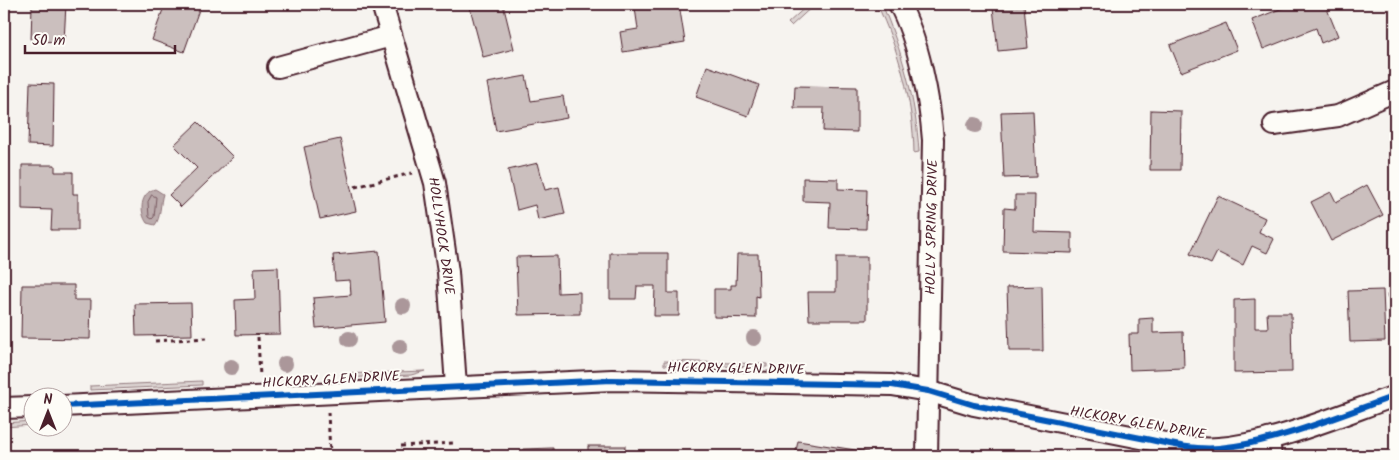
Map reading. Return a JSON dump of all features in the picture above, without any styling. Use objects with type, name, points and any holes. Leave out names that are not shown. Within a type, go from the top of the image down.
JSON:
[{"type":"street","name":"HOLLYHOCK DRIVE","points":[[382,4],[390,36],[436,182],[448,272],[456,386]]},
{"type":"street","name":"HOLLY SPRING DRIVE","points":[[899,4],[913,41],[921,70],[933,133],[927,456]]},
{"type":"street","points":[[278,67],[390,36]]},
{"type":"street","points":[[1274,125],[1338,116],[1395,91]]},
{"type":"street","name":"HICKORY GLEN DRIVE","points":[[72,405],[456,386],[657,380],[892,385],[928,391],[974,405],[1179,446],[1218,449],[1270,447],[1395,396]]},
{"type":"street","points":[[4,408],[22,407]]},
{"type":"path","points":[[355,187],[418,172]]},
{"type":"path","points":[[1387,296],[1395,294]]},
{"type":"path","points":[[258,337],[261,383]]},
{"type":"path","points":[[155,341],[208,338]]},
{"type":"path","points":[[328,407],[330,454]]},
{"type":"path","points":[[401,446],[454,443]]},
{"type":"shaded area","points":[[809,4],[815,4],[791,26],[788,23]]},
{"type":"shaded area","points":[[877,4],[882,4],[902,58],[915,113],[919,152],[914,153],[908,95],[898,58]]},
{"type":"shaded area","points":[[664,361],[767,364],[767,367],[664,365]]},
{"type":"shaded area","points":[[425,371],[411,375],[341,378],[341,374]]},
{"type":"shaded area","points":[[202,381],[202,385],[90,390],[90,386]]},
{"type":"shaded area","points":[[22,422],[22,426],[4,427],[4,423]]},
{"type":"water","points":[[155,189],[163,194],[155,225],[147,223],[144,219],[142,203],[146,194]]},
{"type":"building","points":[[47,4],[66,4],[64,42],[31,41],[32,5],[47,6]]},
{"type":"building","points":[[165,4],[201,4],[184,52],[152,40]]},
{"type":"building","points":[[469,4],[503,4],[514,49],[483,57]]},
{"type":"building","points":[[646,4],[679,4],[685,42],[623,52],[620,32],[638,29],[635,8],[646,6]]},
{"type":"building","points":[[1293,4],[1325,4],[1338,36],[1321,43],[1316,28],[1263,49],[1252,20]]},
{"type":"building","points":[[1024,5],[1028,48],[998,51],[993,8]]},
{"type":"building","points":[[1226,23],[1237,50],[1181,72],[1170,45]]},
{"type":"building","points":[[707,66],[759,85],[748,116],[696,97]]},
{"type":"building","points":[[526,76],[531,101],[563,96],[567,118],[496,131],[487,83]]},
{"type":"building","points":[[30,83],[54,84],[53,146],[28,145]]},
{"type":"building","points":[[795,86],[857,87],[857,132],[823,131],[824,108],[794,108]]},
{"type":"building","points":[[1151,110],[1181,111],[1180,170],[1150,170]]},
{"type":"building","points":[[1033,111],[1036,177],[1004,178],[1001,112]]},
{"type":"building","points":[[198,122],[233,157],[181,207],[169,195],[197,168],[174,145]]},
{"type":"building","points":[[340,139],[356,211],[320,219],[304,147]]},
{"type":"building","points":[[538,163],[545,190],[559,187],[565,214],[538,220],[535,205],[517,210],[508,170]]},
{"type":"building","points":[[22,165],[55,165],[55,172],[73,172],[73,194],[78,194],[78,230],[51,230],[52,210],[22,209]]},
{"type":"building","points":[[803,178],[838,179],[838,189],[867,190],[866,229],[829,228],[830,202],[803,201]]},
{"type":"building","points":[[1367,185],[1383,215],[1331,241],[1311,202],[1331,192],[1336,202]]},
{"type":"building","points":[[1015,195],[1035,195],[1034,232],[1072,233],[1072,253],[1003,251],[1004,208],[1015,209]]},
{"type":"building","points":[[1218,196],[1265,218],[1259,232],[1274,239],[1267,253],[1252,246],[1243,265],[1217,252],[1211,264],[1190,254]]},
{"type":"building","points":[[379,251],[385,322],[316,328],[313,298],[351,295],[350,280],[335,281],[333,255]]},
{"type":"building","points":[[610,253],[668,253],[668,293],[679,293],[679,316],[654,316],[655,286],[637,286],[636,299],[610,299]]},
{"type":"building","points":[[737,254],[758,254],[759,297],[756,296],[756,318],[714,317],[714,289],[731,289],[731,285],[736,285]]},
{"type":"building","points":[[557,256],[558,293],[580,292],[580,314],[518,315],[516,257]]},
{"type":"building","points":[[836,257],[867,257],[867,320],[809,320],[808,292],[836,292]]},
{"type":"building","points":[[278,267],[280,334],[236,335],[235,300],[255,299],[254,268]]},
{"type":"building","points":[[22,285],[74,285],[74,300],[91,300],[90,339],[21,338]]},
{"type":"building","points":[[1042,286],[1043,351],[1009,351],[1007,287]]},
{"type":"building","points":[[1383,290],[1385,341],[1350,342],[1348,291]]},
{"type":"building","points":[[1255,299],[1255,328],[1268,328],[1267,313],[1291,313],[1292,372],[1234,373],[1234,300]]},
{"type":"building","points":[[191,303],[192,335],[136,336],[135,304]]},
{"type":"building","points":[[1153,318],[1153,333],[1183,332],[1184,368],[1130,370],[1129,334],[1139,334],[1139,319]]},
{"type":"building","points":[[798,441],[868,452],[867,456],[795,456]]},
{"type":"building","points":[[588,446],[625,446],[625,456],[588,456]]},
{"type":"building","points":[[553,448],[553,456],[524,456],[524,449]]},
{"type":"building","points":[[475,452],[475,456],[440,456],[440,453]]},
{"type":"cycle path","points":[[72,406],[612,380],[892,385],[928,391],[974,405],[1168,444],[1194,448],[1219,448],[1285,435],[1395,396]]}]
